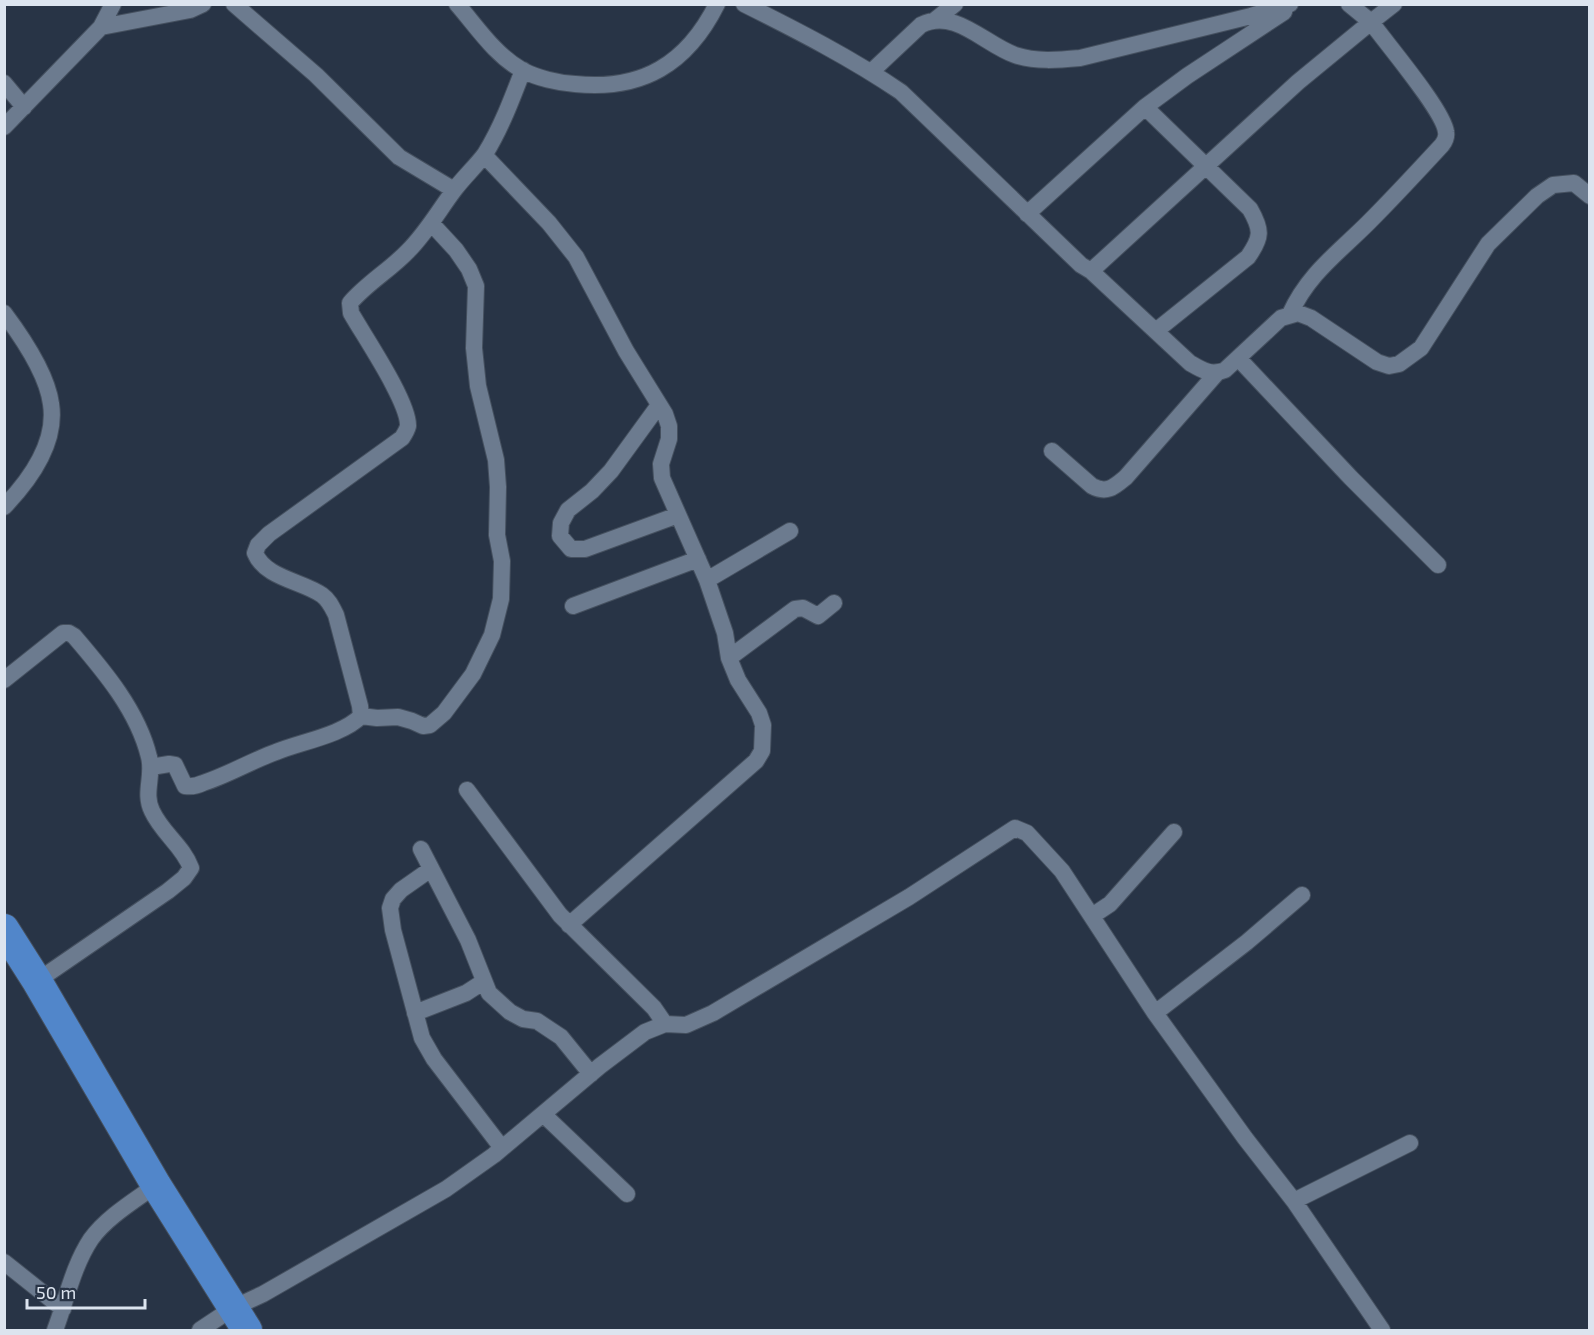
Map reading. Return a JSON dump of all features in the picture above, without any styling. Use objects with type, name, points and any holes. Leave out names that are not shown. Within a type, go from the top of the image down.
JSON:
[{"type":"highway","points":[[4,929],[37,981],[156,1185],[240,1319]]},
{"type":"street","points":[[4,127],[101,27],[113,4]]},
{"type":"street","points":[[101,27],[190,10],[203,4]]},
{"type":"street","points":[[234,4],[316,75],[399,157],[454,190]]},
{"type":"street","points":[[457,4],[490,43],[523,70],[564,83],[594,86],[632,83],[659,71],[679,56],[695,39],[717,4]]},
{"type":"street","points":[[744,4],[805,35],[871,72],[901,92],[1081,265],[1091,271],[1157,330],[1190,363],[1216,374]]},
{"type":"street","points":[[871,72],[921,25],[935,20],[955,4]]},
{"type":"street","points":[[935,20],[950,21],[1014,54],[1054,61],[1080,58],[1251,16],[1290,4]]},
{"type":"street","points":[[1027,214],[1145,107],[1294,4]]},
{"type":"street","points":[[1290,314],[1302,291],[1320,268],[1367,224],[1446,138],[1446,130],[1435,107],[1371,22],[1349,4]]},
{"type":"street","points":[[1091,271],[1298,82],[1394,4]]},
{"type":"street","points":[[151,767],[175,765],[185,786],[191,787],[276,751],[342,728],[356,722],[361,716],[336,615],[330,603],[322,595],[271,570],[258,561],[255,554],[258,544],[268,534],[402,438],[408,427],[406,414],[389,378],[351,313],[350,303],[359,292],[380,277],[407,252],[432,224],[454,190],[484,155],[507,111],[523,70]]},
{"type":"street","points":[[4,82],[24,107]]},
{"type":"street","points":[[1145,107],[1250,209],[1257,221],[1260,233],[1248,257],[1157,330]]},
{"type":"street","points":[[484,155],[576,256],[626,351],[659,405],[669,426],[669,440],[661,464],[662,478],[707,580],[725,633],[729,658],[738,680],[759,713],[763,725],[762,751],[756,761],[569,925]]},
{"type":"street","points":[[1052,451],[1092,486],[1099,490],[1114,487],[1126,477],[1216,374],[1225,370],[1281,318],[1290,314],[1298,313],[1311,318],[1377,362],[1389,366],[1400,364],[1421,348],[1488,244],[1537,196],[1553,185],[1575,183],[1590,196]]},
{"type":"street","points":[[361,716],[399,717],[423,726],[430,725],[444,713],[473,674],[492,635],[501,599],[502,561],[497,535],[496,460],[478,386],[474,348],[476,286],[469,269],[456,250],[432,224]]},
{"type":"street","points":[[4,313],[20,334],[43,377],[52,404],[50,433],[40,459],[20,490],[4,507]]},
{"type":"street","points":[[1238,358],[1351,478],[1438,565]]},
{"type":"street","points":[[659,405],[610,471],[592,491],[568,510],[561,524],[560,536],[571,549],[585,549],[678,515]]},
{"type":"street","points":[[707,580],[790,531]]},
{"type":"street","points":[[573,606],[698,559]]},
{"type":"street","points":[[729,658],[795,609],[802,608],[818,616],[834,603]]},
{"type":"street","points":[[4,680],[63,633],[74,636],[117,690],[145,743],[151,767],[147,796],[152,811],[165,833],[188,859],[191,868],[184,878],[168,891],[37,981]]},
{"type":"street","points":[[467,790],[569,925],[654,1008],[665,1024]]},
{"type":"street","points":[[200,1330],[240,1319],[264,1294],[446,1189],[502,1148],[645,1032],[665,1024],[686,1025],[713,1012],[909,897],[1015,828],[1027,833],[1062,871],[1155,1013],[1294,1201],[1382,1330]]},
{"type":"street","points":[[1092,916],[1110,904],[1174,832]]},
{"type":"street","points":[[421,849],[468,940],[489,993],[510,1012],[523,1019],[537,1021],[561,1037],[591,1074]]},
{"type":"street","points":[[431,869],[401,890],[393,899],[390,908],[393,930],[422,1038],[434,1059],[502,1148]]},
{"type":"street","points":[[1155,1013],[1247,942],[1302,895]]},
{"type":"street","points":[[415,1013],[466,993],[483,982]]},
{"type":"street","points":[[543,1114],[627,1194]]},
{"type":"street","points":[[1294,1201],[1410,1143]]},
{"type":"street","points":[[55,1330],[81,1258],[92,1238],[122,1209],[156,1185]]},
{"type":"street","points":[[4,1262],[63,1309]]}]
